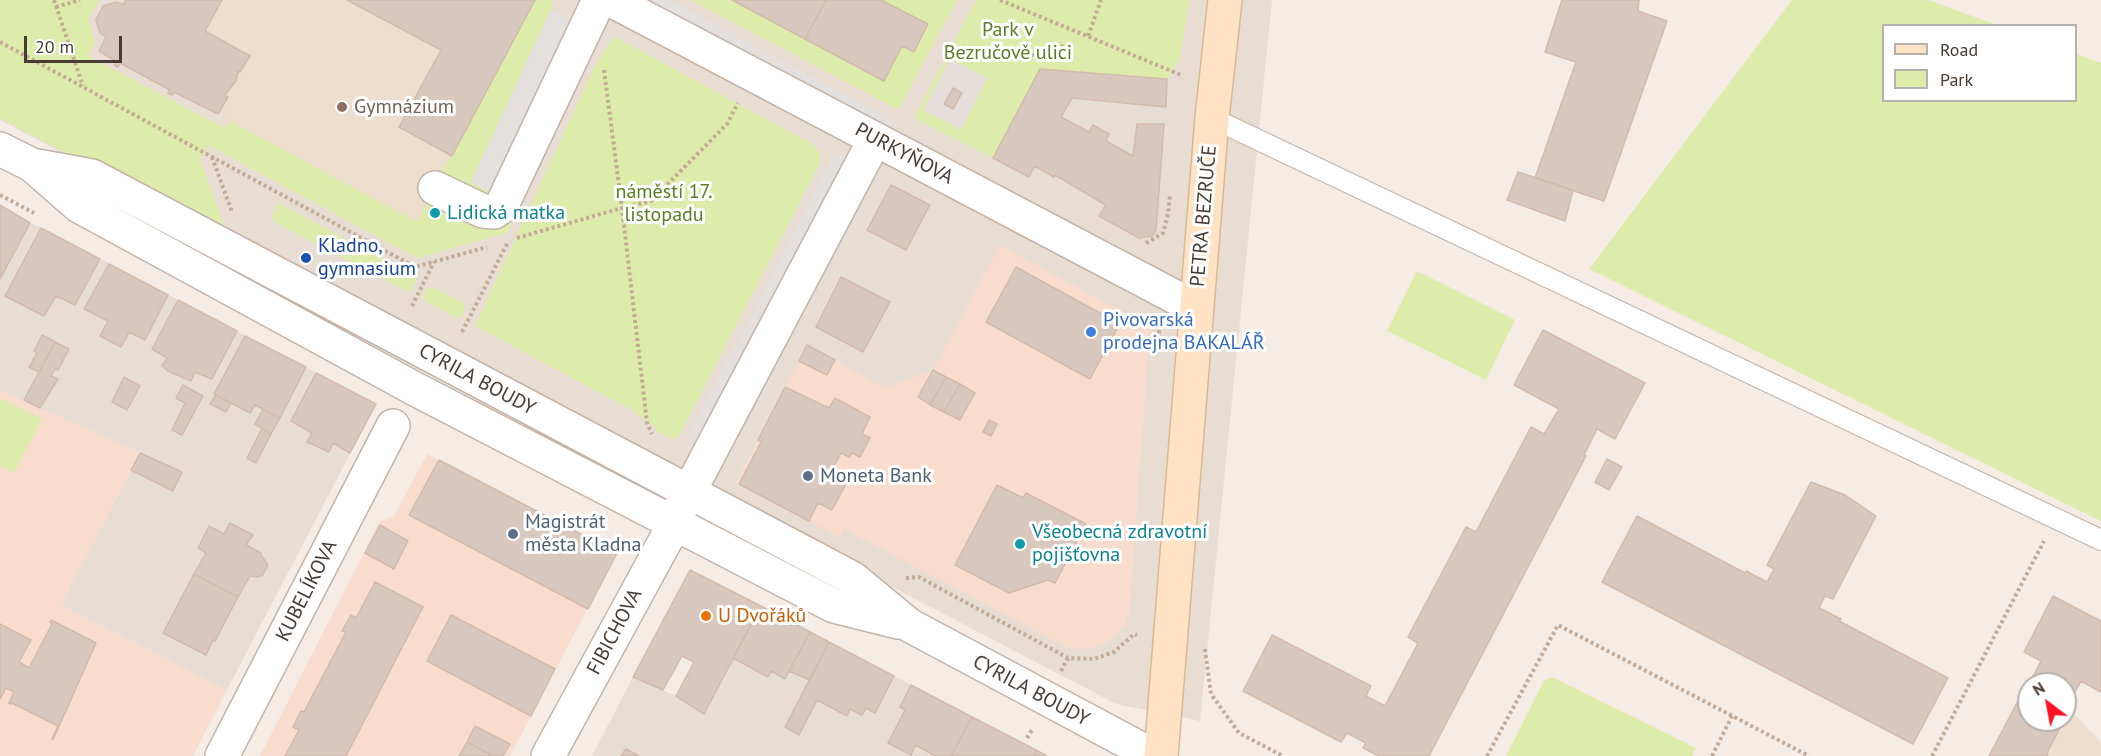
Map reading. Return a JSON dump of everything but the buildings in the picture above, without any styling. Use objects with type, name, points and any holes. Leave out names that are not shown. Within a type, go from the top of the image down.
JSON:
[{"type":"street","points":[[435,188],[483,211],[494,212],[501,207],[599,0]]},
{"type":"street","name":"PURKYŇOVA","points":[[611,0],[1196,308]]},
{"type":"street","name":"PETRA BEZRUČE","points":[[1161,756],[1212,118],[1225,0]]},
{"type":"street","points":[[682,508],[875,139]]},
{"type":"street","name":"CYRILA BOUDY","points":[[0,149],[32,165],[79,206],[407,384],[682,508],[834,606],[909,624],[1154,756]]},
{"type":"street","name":"KUBELÍKOVA","points":[[222,756],[393,426]]},
{"type":"street","name":"FIBICHOVA","points":[[548,756],[682,508]]},
{"type":"lane","points":[[1212,118],[2101,540]]},
{"type":"path","points":[[54,0],[83,87]]},
{"type":"path","points":[[56,7],[80,0]]},
{"type":"path","points":[[1000,0],[1181,75]]},
{"type":"path","points":[[1088,36],[1101,0]]},
{"type":"path","points":[[0,42],[416,267],[488,246]]},
{"type":"path","points":[[1032,55],[1068,45]]},
{"type":"path","points":[[604,69],[647,423],[654,438]]},
{"type":"path","points":[[498,243],[651,201],[727,124],[740,99]]},
{"type":"path","points":[[212,156],[232,212],[240,216]]},
{"type":"path","points":[[1140,242],[1148,243],[1162,233],[1168,214],[1170,192]]},
{"type":"path","points":[[417,308],[411,305],[434,262]]},
{"type":"path","points":[[1154,324],[1159,330],[1157,354]]},
{"type":"path","points":[[1932,756],[2056,518]]},
{"type":"path","points":[[1134,634],[1137,624]]},
{"type":"path","points":[[1487,756],[1558,625],[1809,756]]},
{"type":"path","points":[[1204,645],[1211,694],[1239,733],[1283,756]]},
{"type":"path","points":[[1712,756],[1732,716]]},
{"type":"shaded area","points":[[0,0],[1272,0],[1200,721],[1116,704],[0,120]]},
{"type":"shaded area","name":"Gymnázium","points":[[126,0],[535,0],[417,222],[218,114],[175,92],[172,95],[168,93],[170,90],[120,63],[118,67],[114,65],[116,61],[99,51],[106,37],[100,33],[96,20],[103,6],[117,2],[123,5]]},
{"type":"shaded area","points":[[638,0],[670,0],[888,117],[891,136]]},
{"type":"shaded area","points":[[551,10],[572,21],[492,193],[471,183]]},
{"type":"shaded area","points":[[950,59],[988,78],[961,130],[922,111]],"holes":[[[953,88],[962,94],[953,109],[944,104]]]},
{"type":"shaded area","points":[[835,153],[854,162],[707,444],[689,434]]},
{"type":"shaded area","points":[[0,205],[376,404],[227,690],[61,605],[140,453],[0,390]]},
{"type":"shaded area","points":[[1000,245],[1150,327],[1130,611],[1124,626],[1115,637],[1102,645],[1089,649],[1064,646],[844,529],[841,538],[736,482],[807,345],[885,388],[933,370]]},
{"type":"shaded area","points":[[0,390],[140,453],[61,605],[227,690],[193,756],[0,756]]},
{"type":"shaded area","points":[[427,454],[617,553],[510,756],[260,756],[380,521],[394,516]]},
{"type":"shaded area","points":[[2053,596],[2101,621],[2101,692],[2080,681],[2077,687],[2077,672],[2052,672],[2041,661],[2024,652]]},
{"type":"shaded area","points":[[761,606],[1047,756],[592,756],[633,677],[676,696],[704,713]]},
{"type":"shaded area","points":[[2017,701],[2017,732],[2077,732],[2077,717],[2101,742],[2101,756],[1989,756]]},
{"type":"green space","points":[[0,0],[99,0],[88,20],[95,43],[88,56],[225,128],[230,121],[417,222],[431,196],[498,226],[512,220],[507,233],[417,258],[208,145],[200,159],[229,239],[0,118]]},
{"type":"green space","points":[[535,0],[554,2],[471,182],[492,193],[485,195],[439,179]]},
{"type":"green space","points":[[691,0],[732,0],[902,46],[928,24],[881,0],[957,0],[900,107],[895,108]]},
{"type":"green space","name":"Park v Bezručově ulici","points":[[976,0],[1190,0],[1179,60],[1167,79],[1040,69],[993,158],[915,119]],"holes":[[[950,59],[987,78],[961,130],[923,110]]]},
{"type":"green space","points":[[1792,0],[1928,0],[1994,24],[1882,24],[1882,102],[2077,102],[2077,54],[2101,63],[2101,521],[1589,269]]},
{"type":"green space","name":"náměstí 17. listopadu","points":[[613,38],[619,39],[814,145],[820,154],[820,163],[680,434],[674,439],[658,432],[655,427],[632,410],[475,326],[594,68]]},
{"type":"green space","points":[[278,203],[414,276],[416,280],[412,290],[407,291],[276,223],[272,217]]},
{"type":"green space","points":[[1417,271],[1515,320],[1486,380],[1387,331]]},
{"type":"green space","points":[[433,287],[464,303],[462,316],[457,318],[425,301],[423,296],[427,288]]},
{"type":"green space","points":[[0,398],[42,419],[14,473],[0,466]]},
{"type":"green space","points":[[1552,677],[1696,748],[1692,756],[1506,756],[1544,681]]},
{"type":"place","name":"Gymnázium","points":[[342,107]]},
{"type":"place","name":"Lidická matka","points":[[435,213]]},
{"type":"place","name":"Kladno, gymnasium","points":[[306,258]]},
{"type":"place","name":"Pivovarská prodejna BAKALÁŘ","points":[[1091,332]]},
{"type":"place","name":"Moneta Bank","points":[[808,476]]},
{"type":"place","name":"Magistrát města Kladna","points":[[513,534]]},
{"type":"place","name":"Všeobecná zdravotní pojišťovna","points":[[1020,544]]},
{"type":"place","name":"U Dvořáků","points":[[706,616]]}]
